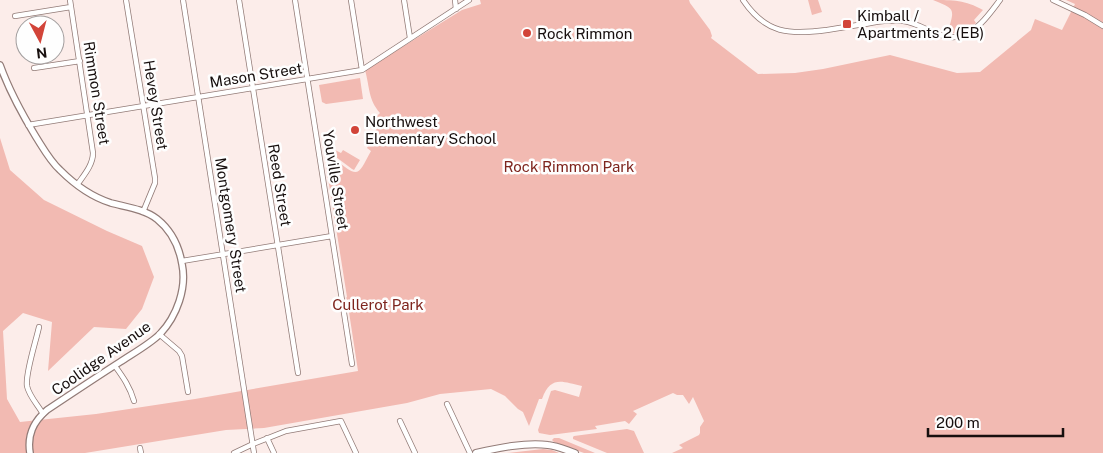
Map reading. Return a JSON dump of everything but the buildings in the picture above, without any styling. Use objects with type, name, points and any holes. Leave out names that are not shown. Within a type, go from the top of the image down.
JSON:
[{"type":"main road","points":[[476,453],[537,444],[554,446],[575,453]]},
{"type":"street","name":"Rimmon Street","points":[[70,0],[94,153],[93,160],[77,185]]},
{"type":"street","name":"Hevey Street","points":[[126,0],[155,183],[143,212]]},
{"type":"street","name":"Montgomery Street","points":[[183,0],[254,453]]},
{"type":"street","name":"Reed Street","points":[[239,0],[298,373]]},
{"type":"street","name":"Youville Street","points":[[295,0],[352,364]]},
{"type":"street","points":[[351,0],[362,70]]},
{"type":"street","points":[[404,0],[410,38]]},
{"type":"street","points":[[455,0],[456,9]]},
{"type":"street","name":"Mason Street","points":[[28,124],[362,70],[469,0]]},
{"type":"street","points":[[743,0],[759,19],[773,27],[788,32],[809,32],[886,20],[903,20],[942,35],[953,37],[963,35],[972,30],[1000,0]]},
{"type":"street","points":[[1053,0],[1103,26]]},
{"type":"street","points":[[21,15],[71,7]]},
{"type":"street","points":[[34,68],[80,61]]},
{"type":"street","name":"Coolidge Avenue","points":[[0,65],[28,124],[50,159],[60,171],[85,191],[106,201],[143,212],[157,219],[173,236],[178,246],[184,271],[179,302],[172,317],[159,334],[43,414],[33,426],[29,436],[30,453]]},
{"type":"street","points":[[182,261],[332,236]]},
{"type":"street","points":[[39,328],[27,377],[27,386],[43,414]]},
{"type":"street","points":[[159,334],[179,351],[182,356],[188,392]]},
{"type":"street","points":[[115,366],[131,390],[134,401]]},
{"type":"street","points":[[447,404],[470,453]]},
{"type":"street","points":[[400,421],[415,453]]},
{"type":"street","points":[[234,453],[286,431],[341,422],[356,453]]},
{"type":"street","points":[[267,438],[274,453]]},
{"type":"green space","points":[[480,0],[689,0],[710,30],[711,38],[758,74],[795,73],[823,69],[890,55],[957,73],[980,72],[1031,30],[1035,19],[1062,30],[1075,4],[1066,0],[1103,0],[1103,453],[672,453],[683,448],[679,445],[700,433],[700,427],[704,421],[693,397],[689,404],[683,395],[673,393],[633,411],[637,414],[629,424],[625,421],[595,426],[597,429],[550,435],[539,433],[538,430],[551,391],[555,390],[579,397],[582,386],[558,382],[549,386],[542,399],[539,399],[529,426],[523,412],[505,396],[491,389],[440,394],[407,403],[264,428],[226,430],[85,453],[0,453],[0,138],[10,170],[44,200],[142,246],[154,277],[142,309],[126,329],[94,327],[48,371],[52,322],[23,313],[3,331],[7,399],[20,422],[96,414],[358,371],[331,196],[335,190],[330,190],[326,167],[336,160],[349,170],[357,172],[371,151],[367,148],[379,124],[376,117],[380,113],[371,98],[365,70],[462,10],[481,4]]},
{"type":"green space","points":[[808,0],[818,0],[822,12],[812,15]]},
{"type":"green space","points":[[933,0],[959,1],[983,10],[974,20],[976,23],[970,28],[959,33],[951,33],[948,31],[952,18],[951,10],[946,5]]},
{"type":"green space","points":[[360,78],[363,99],[326,104],[322,102],[319,85]]},
{"type":"green space","points":[[335,150],[341,153],[343,150],[360,160],[354,170],[336,157]]},
{"type":"green space","points":[[627,429],[634,431],[644,453],[607,453],[573,439],[574,436]]},
{"type":"green space","points":[[559,438],[595,453],[584,453],[554,442],[552,440]]},
{"type":"green space","points":[[543,449],[559,453],[507,453]]},
{"type":"place","name":"Kimball / Apartments 2 (EB)","points":[[847,24]]},
{"type":"place","name":"Rock Rimmon","points":[[527,33]]},
{"type":"place","name":"Northwest Elementary School","points":[[355,130]]},
{"type":"park label","name":"Rock Rimmon Park","points":[[569,166]]},
{"type":"park label","name":"Cullerot Park","points":[[378,304]]}]
